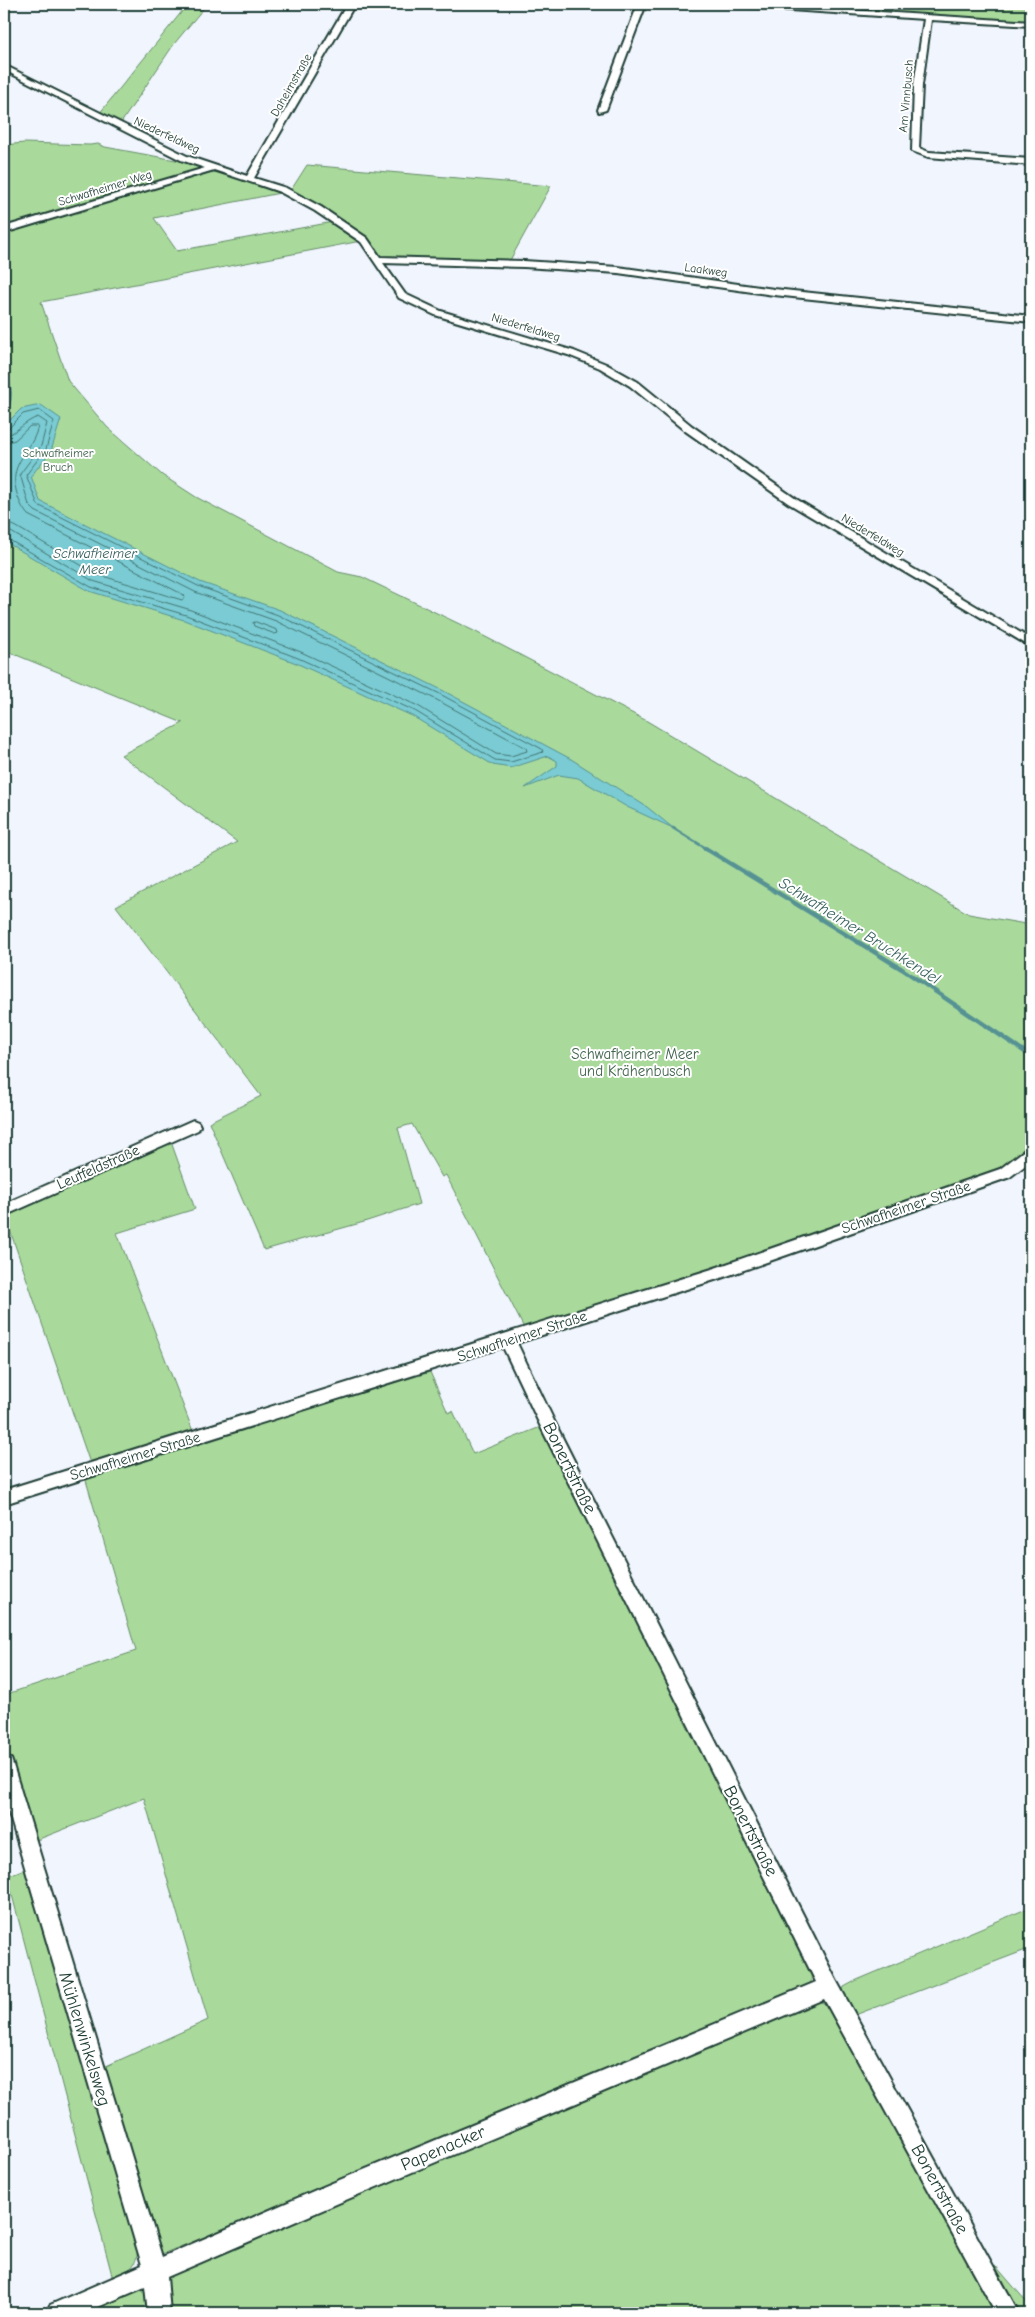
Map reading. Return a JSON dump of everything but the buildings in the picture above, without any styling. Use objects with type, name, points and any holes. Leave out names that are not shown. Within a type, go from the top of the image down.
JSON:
[{"type":"street","name":"Daheimstraße","points":[[250,178],[351,4]]},
{"type":"street","points":[[602,110],[642,4]]},
{"type":"street","points":[[728,4],[1031,24]]},
{"type":"street","name":"Am Vinnbusch","points":[[928,17],[918,85],[915,149],[928,154],[1031,162]]},
{"type":"street","name":"Niederfeldweg","points":[[4,66],[184,158],[284,190],[318,209],[364,240],[402,296],[438,312],[603,366],[634,384],[688,428],[792,502],[1031,644]]},
{"type":"street","name":"Schwafheimer Weg","points":[[4,230],[213,168]]},
{"type":"street","name":"Laakweg","points":[[377,260],[524,264],[618,270],[774,292],[1031,319]]},
{"type":"street","name":"Leutfeldstraße","points":[[4,1210],[193,1126]]},
{"type":"street","name":"Schwafheimer Straße","points":[[4,1497],[715,1274],[1005,1172],[1031,1153]]},
{"type":"street","name":"Bonertstraße","points":[[508,1340],[552,1434],[829,1987],[1008,2313]]},
{"type":"street","name":"Mühlenwinkelsweg","points":[[4,1765],[155,2272],[158,2313]]},
{"type":"street","name":"Papenacker","points":[[58,2313],[360,2183],[829,1987]]},
{"type":"green space","points":[[188,4],[207,4],[174,44],[121,123],[99,114]]},
{"type":"green space","points":[[749,4],[1031,4],[1031,23]]},
{"type":"green space","points":[[24,143],[98,144],[105,147],[192,163],[202,167],[201,170],[4,228],[4,145]]},
{"type":"green space","points":[[307,165],[551,186],[509,262],[381,257],[372,243],[358,231],[291,190]]},
{"type":"green space","name":"Schwafheimer Meer und Krähenbusch","points":[[216,172],[285,192],[154,218],[177,251],[333,222],[361,241],[41,302],[68,381],[107,427],[162,475],[196,497],[338,572],[362,577],[474,631],[647,721],[969,914],[1031,925],[1031,1143],[1016,1157],[999,1169],[986,1175],[675,1282],[524,1328],[446,1175],[442,1177],[412,1124],[398,1128],[419,1204],[364,1222],[264,1250],[209,1122],[261,1096],[116,906],[237,842],[121,755],[183,723],[4,650],[4,233],[202,173]]},
{"type":"green space","points":[[170,1139],[195,1209],[117,1233],[194,1434],[91,1466],[4,1213]]},
{"type":"green space","points":[[430,1372],[448,1413],[453,1411],[473,1454],[543,1426],[812,1968],[810,1995],[162,2254],[104,2067],[208,2020],[144,1798],[34,1841],[4,1743],[4,1695],[136,1651],[85,1477]]},
{"type":"green space","points":[[27,1868],[138,2241],[136,2260],[133,2265],[126,2272],[113,2279],[7,1876]]},
{"type":"green space","points":[[1031,1907],[1031,1948],[855,2015],[841,1995],[844,1987],[857,1980]]},
{"type":"green space","points":[[811,1999],[830,2005],[906,2138],[1000,2313],[83,2313],[331,2204]]},
{"type":"green space","points":[[995,2265],[1031,2307],[1031,2313],[1020,2313]]},
{"type":"water","name":"Schwafheimer Meer","points":[[41,405],[61,419],[51,451],[31,476],[40,501],[200,582],[280,610],[440,689],[571,759],[647,807],[673,828],[627,807],[578,778],[559,775],[525,788],[557,766],[557,761],[548,756],[511,768],[493,765],[412,716],[296,663],[184,620],[89,591],[4,541],[4,426],[21,409]]},
{"type":"waterway","points":[[4,371],[9,383],[10,394],[9,404],[4,416]]},
{"type":"waterway","name":"Schwafheimer Bruchkendel","points":[[673,828],[707,849]]},
{"type":"waterway","name":"Schwafheimer Bruchkendel","points":[[705,848],[902,969],[1031,1056]]},
{"type":"park label","name":"Schwafheimer Bruch","points":[[58,460]]}]
